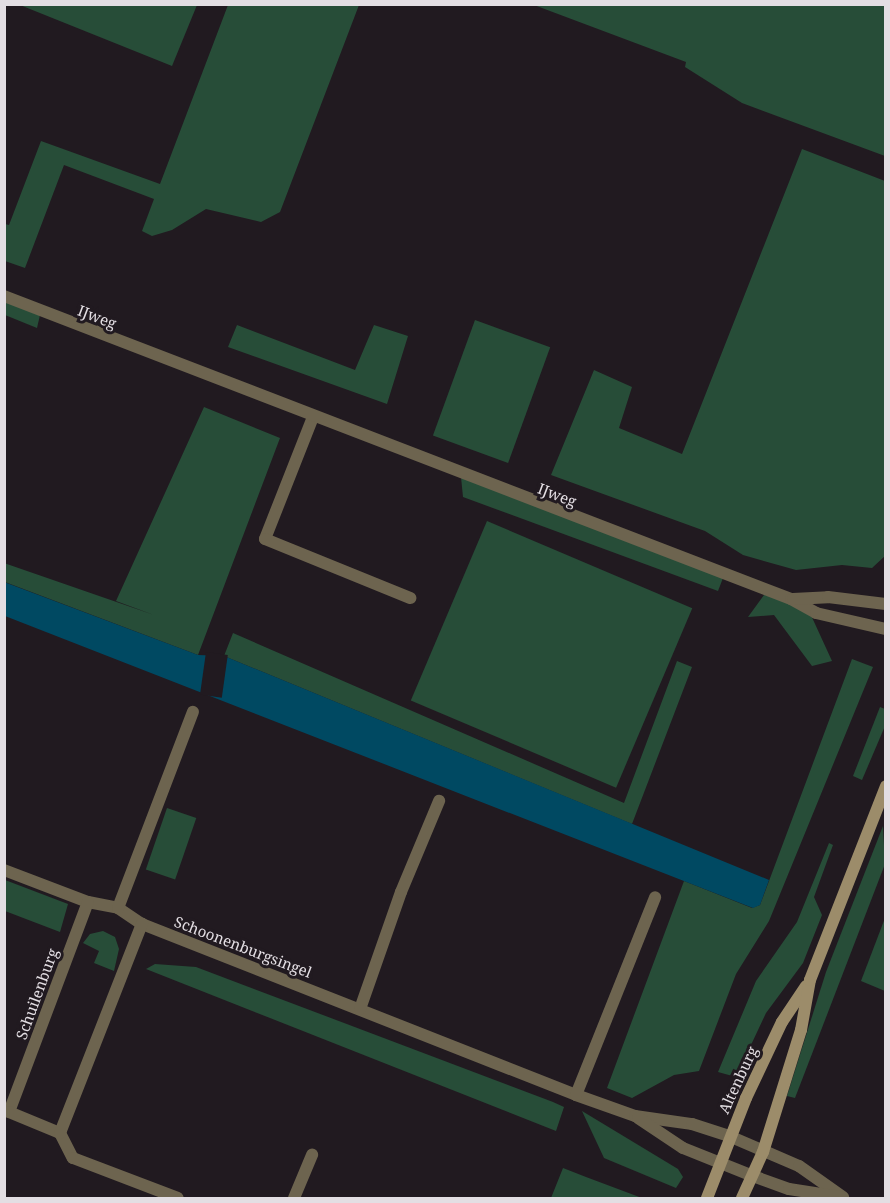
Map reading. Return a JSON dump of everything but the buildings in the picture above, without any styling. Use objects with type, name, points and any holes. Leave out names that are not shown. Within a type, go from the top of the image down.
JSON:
[{"type":"main road","name":"Altenburg","points":[[742,1198],[763,1152],[801,1030],[810,980],[885,786]]},
{"type":"main road","name":"Altenburg","points":[[707,1198],[729,1136],[782,1022],[810,980]]},
{"type":"street","name":"IJweg","points":[[4,297],[791,599],[816,613],[885,629]]},
{"type":"street","points":[[313,417],[265,539],[410,598]]},
{"type":"street","name":"IJweg","points":[[791,599],[828,597],[885,604]]},
{"type":"street","points":[[118,908],[193,712]]},
{"type":"street","points":[[360,1009],[401,892],[439,801]]},
{"type":"street","name":"Schoonenburgsingel","points":[[4,870],[88,902],[118,908],[142,924],[576,1095],[636,1116],[692,1124],[729,1136],[799,1166],[845,1198]]},
{"type":"street","points":[[576,1095],[655,897]]},
{"type":"street","name":"Schuilenburg","points":[[60,1133],[7,1113],[88,902]]},
{"type":"street","points":[[142,924],[60,1133],[73,1158],[178,1198]]},
{"type":"street","name":"Schoonenburgsingel","points":[[636,1116],[683,1148],[753,1176],[789,1189],[845,1198]]},
{"type":"street","points":[[294,1198],[312,1155]]},
{"type":"green space","points":[[20,5],[197,5],[172,66]]},
{"type":"green space","points":[[228,5],[359,5],[280,212],[261,222],[206,209],[172,230],[152,236],[142,231],[154,199],[64,165],[25,268],[5,261],[5,224],[9,225],[41,141],[160,184]]},
{"type":"green space","points":[[534,5],[885,5],[885,156],[742,103],[685,67],[686,62]]},
{"type":"green space","points":[[802,149],[885,181],[886,555],[872,568],[842,565],[796,570],[743,555],[705,531],[551,475],[594,370],[632,387],[619,428],[682,454]]},
{"type":"green space","points":[[4,301],[40,315],[37,328],[5,315]]},
{"type":"green space","points":[[475,320],[550,347],[508,463],[433,436]]},
{"type":"green space","points":[[237,325],[355,370],[374,325],[408,336],[387,404],[228,347]]},
{"type":"green space","points":[[204,407],[280,438],[198,655],[5,582],[4,563],[154,615],[116,601]]},
{"type":"green space","points":[[461,477],[723,578],[718,591],[463,497]]},
{"type":"green space","points":[[487,521],[692,608],[616,788],[411,700]]},
{"type":"green space","points":[[764,595],[780,596],[810,613],[832,661],[812,666],[774,615],[748,617]]},
{"type":"green space","points":[[233,633],[624,803],[677,661],[692,667],[632,824],[224,656]]},
{"type":"green space","points":[[852,659],[873,667],[769,921],[736,974],[699,1071],[674,1075],[632,1098],[607,1088],[684,881],[752,908],[760,905]]},
{"type":"green space","points":[[880,707],[885,709],[885,726],[862,780],[853,776]]},
{"type":"green space","points":[[167,808],[196,818],[175,880],[146,869]]},
{"type":"green space","points":[[883,826],[885,864],[795,1098],[787,1096],[826,972]]},
{"type":"green space","points":[[829,843],[833,845],[814,897],[822,915],[803,963],[766,1013],[736,1077],[718,1072],[756,981],[797,922]]},
{"type":"green space","points":[[5,880],[68,904],[60,932],[5,911]]},
{"type":"green space","points":[[885,918],[885,991],[861,981]]},
{"type":"green space","points":[[103,931],[115,937],[119,949],[114,971],[94,963],[99,951],[83,943],[90,934]]},
{"type":"green space","points":[[155,964],[196,967],[553,1102],[564,1107],[556,1131],[146,969]]},
{"type":"green space","points":[[582,1111],[678,1169],[683,1177],[676,1188],[604,1158]]},
{"type":"green space","points":[[563,1168],[586,1177],[642,1198],[551,1198]]},
{"type":"water","points":[[4,582],[198,655],[224,656],[769,880],[760,905],[753,908],[5,616]]},
{"type":"pier","points":[[206,652],[228,655],[222,698],[200,695]]}]
